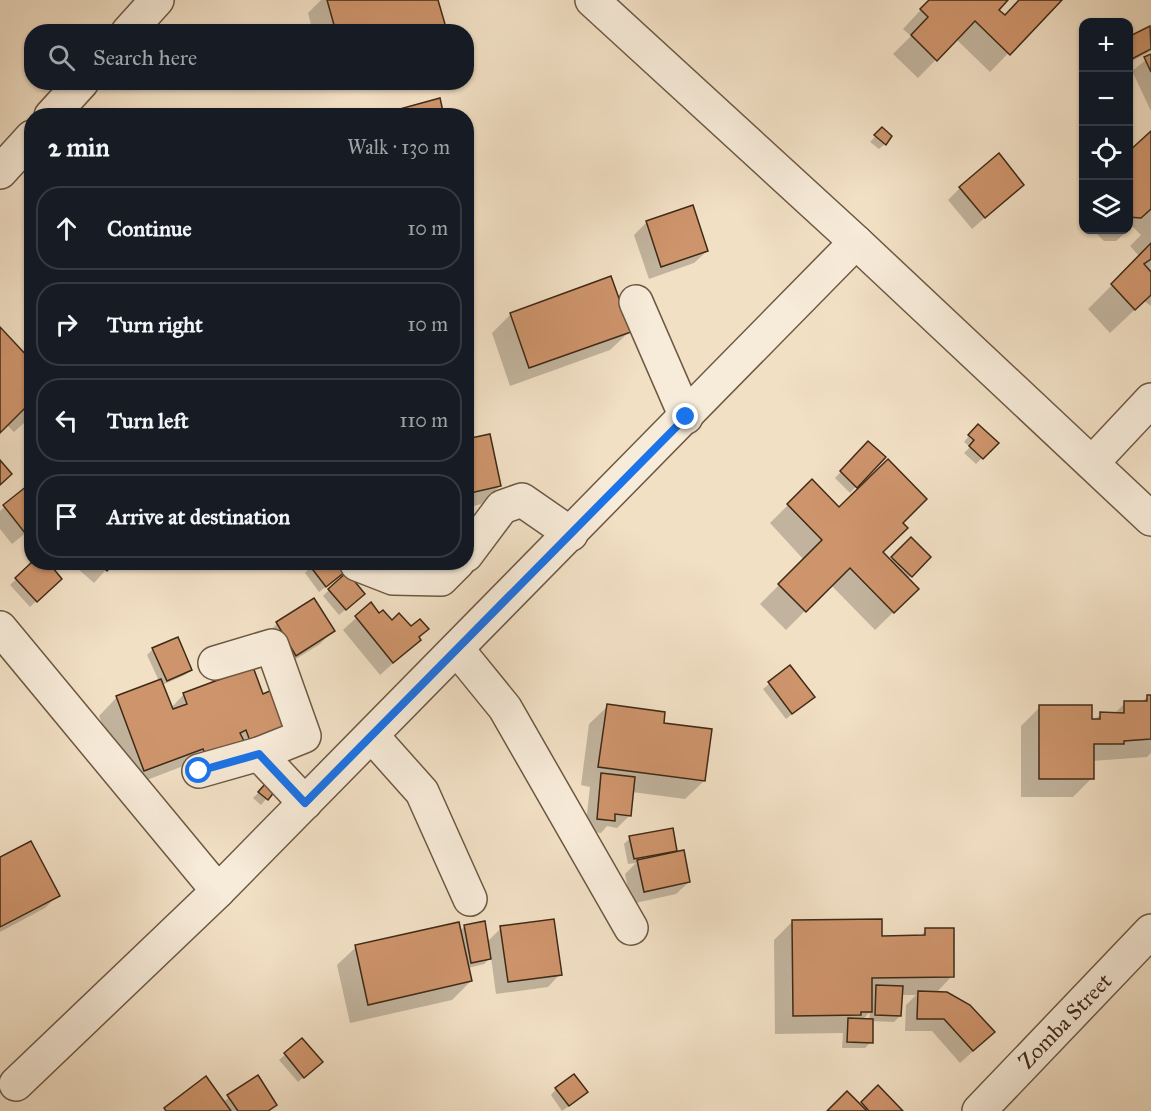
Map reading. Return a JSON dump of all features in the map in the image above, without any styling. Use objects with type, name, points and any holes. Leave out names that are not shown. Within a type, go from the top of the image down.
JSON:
[{"type":"street","points":[[135,24],[157,0]]},
{"type":"street","points":[[592,0],[856,242],[1151,519]]},
{"type":"street","points":[[58,108],[75,90]]},
{"type":"street","points":[[0,172],[24,146]]},
{"type":"street","points":[[16,1084],[218,891],[856,242]]},
{"type":"street","points":[[636,302],[686,417]]},
{"type":"street","points":[[1092,463],[1151,400]]},
{"type":"street","points":[[474,544],[502,507],[522,500],[571,534]]},
{"type":"street","points":[[372,570],[393,578],[441,579],[450,570]]},
{"type":"street","points":[[0,628],[218,891]]},
{"type":"street","points":[[199,771],[259,754],[304,736],[272,646],[215,663]]},
{"type":"street","points":[[457,649],[505,708],[631,928]]},
{"type":"street","points":[[372,736],[422,792],[470,898]]},
{"type":"street","points":[[259,754],[305,803]]},
{"type":"street","name":"Zomba Street","points":[[979,1111],[1151,931]]},
{"type":"building","points":[[327,0],[438,0],[445,24],[334,24]]},
{"type":"building","points":[[929,0],[1008,0],[999,10],[1005,15],[1019,0],[1062,0],[1010,55],[975,21],[937,61],[911,35],[928,17],[920,9]]},
{"type":"building","points":[[1150,26],[1151,49],[1133,58],[1133,34]]},
{"type":"building","points":[[1151,54],[1151,72],[1144,57]]},
{"type":"building","points":[[440,98],[442,108],[403,108]]},
{"type":"building","points":[[882,127],[892,136],[886,145],[874,135]]},
{"type":"building","points":[[1151,131],[1151,209],[1141,218],[1133,217],[1133,147]]},
{"type":"building","points":[[999,153],[1024,185],[985,218],[959,187]]},
{"type":"building","points":[[693,205],[708,251],[661,267],[646,221]]},
{"type":"building","points":[[1151,243],[1151,259],[1144,264],[1151,272],[1151,295],[1135,310],[1111,284]]},
{"type":"building","points":[[611,276],[631,332],[529,368],[510,313]]},
{"type":"building","points":[[0,327],[24,353],[24,409],[0,433]]},
{"type":"building","points":[[978,424],[999,443],[983,459],[969,446],[974,440],[968,435]]},
{"type":"building","points":[[490,434],[501,486],[474,492],[474,437]]},
{"type":"building","points":[[868,441],[886,457],[857,488],[840,471]]},
{"type":"building","points":[[888,459],[927,499],[903,523],[908,528],[883,552],[919,589],[894,613],[850,568],[806,612],[778,584],[822,540],[787,504],[812,479],[839,507]]},
{"type":"building","points":[[0,460],[12,474],[0,485]]},
{"type":"building","points":[[24,488],[24,532],[3,505]]},
{"type":"building","points":[[911,537],[931,557],[912,577],[891,557]]},
{"type":"building","points":[[24,570],[55,570],[62,579],[37,602],[15,578]]},
{"type":"building","points":[[313,570],[345,570],[346,571],[326,587]]},
{"type":"building","points":[[347,572],[365,594],[346,610],[328,589]]},
{"type":"building","points":[[314,598],[335,631],[296,656],[276,622]]},
{"type":"building","points":[[371,602],[379,613],[383,610],[392,620],[399,613],[411,626],[420,619],[429,629],[419,637],[421,640],[393,663],[355,616]]},
{"type":"building","points":[[178,637],[192,670],[167,681],[152,648]]},
{"type":"building","points":[[790,665],[815,697],[792,714],[768,682]]},
{"type":"building","points":[[253,667],[263,694],[272,690],[286,727],[250,741],[246,730],[240,733],[244,741],[206,756],[203,749],[144,771],[116,696],[161,679],[173,709],[187,704],[183,693]]},
{"type":"building","points":[[1147,695],[1151,695],[1151,739],[1124,741],[1124,744],[1094,744],[1094,779],[1039,779],[1039,705],[1092,705],[1092,719],[1100,719],[1100,712],[1124,713],[1124,701],[1147,701]]},
{"type":"building","points":[[607,704],[665,712],[664,723],[712,729],[705,781],[598,767]]},
{"type":"building","points":[[601,773],[635,777],[631,816],[615,814],[615,821],[597,819]]},
{"type":"building","points":[[266,783],[275,791],[268,800],[258,792]]},
{"type":"building","points":[[673,828],[677,851],[634,859],[629,836]]},
{"type":"building","points":[[31,841],[60,896],[0,927],[0,857]]},
{"type":"building","points":[[684,850],[690,882],[644,892],[637,860]]},
{"type":"building","points":[[554,919],[562,975],[508,982],[500,926]]},
{"type":"building","points":[[882,919],[882,936],[925,935],[925,928],[954,928],[954,977],[872,978],[872,1012],[861,1012],[861,1015],[793,1016],[792,920]]},
{"type":"building","points":[[485,921],[491,959],[471,963],[464,925]]},
{"type":"building","points":[[459,922],[472,981],[368,1005],[355,945]]},
{"type":"building","points":[[876,985],[903,986],[901,1016],[875,1015]]},
{"type":"building","points":[[918,991],[947,992],[970,1005],[995,1032],[973,1051],[944,1019],[917,1019]]},
{"type":"building","points":[[848,1018],[873,1019],[873,1043],[847,1042]]},
{"type":"building","points":[[302,1038],[323,1062],[304,1078],[284,1053]]},
{"type":"building","points":[[574,1074],[588,1092],[569,1106],[555,1088]]},
{"type":"building","points":[[258,1075],[277,1105],[268,1111],[238,1111],[227,1095]]},
{"type":"building","points":[[206,1076],[231,1111],[166,1111],[164,1108]]},
{"type":"building","points":[[878,1085],[903,1111],[869,1111],[861,1102]]},
{"type":"building","points":[[847,1091],[867,1111],[827,1111]]},
{"type":"route","points":[[199,771],[259,754],[305,803],[686,417]]}]
